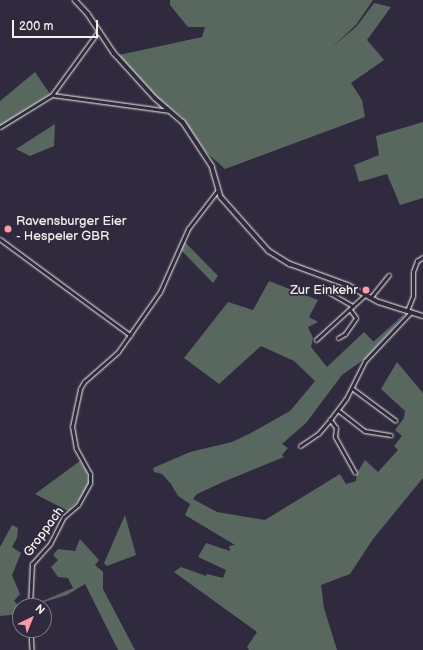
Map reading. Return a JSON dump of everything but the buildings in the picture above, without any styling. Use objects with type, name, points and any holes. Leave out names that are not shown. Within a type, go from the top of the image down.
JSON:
[{"type":"main road","points":[[75,0],[88,14],[98,32],[148,91],[183,122],[212,166],[218,190],[226,205],[269,251],[281,259],[348,285],[370,298],[423,315]]},
{"type":"street","points":[[0,127],[52,95],[98,32]]},
{"type":"street","points":[[52,95],[170,111]]},
{"type":"street","name":"Groppach","points":[[29,598],[32,564],[50,544],[64,517],[78,505],[90,483],[90,474],[74,441],[74,413],[84,382],[108,362],[130,335],[160,292],[188,229],[218,190]]},
{"type":"street","points":[[0,239],[130,335]]},
{"type":"street","points":[[300,446],[318,434],[330,420],[352,388],[365,361],[409,311],[413,296],[413,272],[417,261],[423,257]]},
{"type":"street","points":[[370,298],[390,275]]},
{"type":"street","points":[[320,287],[353,306]]},
{"type":"street","points":[[316,340],[365,295]]},
{"type":"street","points":[[338,338],[345,334],[355,319],[350,310]]},
{"type":"street","points":[[352,388],[395,420]]},
{"type":"street","points":[[338,410],[365,431],[391,435]]},
{"type":"street","points":[[330,420],[336,428],[335,437],[355,473]]},
{"type":"street","points":[[31,638],[32,650]]},
{"type":"green space","points":[[170,0],[373,0],[356,25],[331,48],[357,26],[374,3],[391,7],[367,40],[384,60],[351,83],[362,100],[365,117],[225,169],[206,152],[182,117],[154,95],[119,55],[202,37],[205,27],[188,27],[170,5]]},
{"type":"green space","points":[[35,72],[50,94],[0,126],[0,101]]},
{"type":"green space","points":[[423,122],[423,198],[400,205],[387,174],[359,182],[354,165],[379,155],[376,136]]},
{"type":"green space","points":[[55,124],[54,146],[30,156],[16,149]]},
{"type":"green space","points":[[184,241],[218,276],[213,283],[180,249]]},
{"type":"green space","points":[[269,281],[318,300],[309,317],[318,322],[308,327],[313,338],[311,347],[327,367],[364,332],[374,342],[401,319],[366,358],[342,375],[306,423],[282,444],[288,448],[282,455],[284,457],[197,494],[193,499],[217,512],[265,520],[340,474],[346,484],[356,481],[357,473],[365,460],[378,472],[398,450],[394,446],[402,436],[395,430],[404,418],[405,411],[381,389],[397,362],[423,393],[423,478],[373,539],[350,574],[321,585],[324,608],[337,650],[249,650],[247,647],[257,632],[174,572],[181,567],[206,576],[207,574],[223,578],[226,570],[198,557],[206,543],[230,551],[229,546],[235,545],[185,515],[190,504],[178,496],[171,484],[162,474],[154,472],[153,468],[190,452],[232,442],[249,434],[290,411],[315,381],[294,361],[261,346],[219,384],[184,358],[228,302],[253,310]]},
{"type":"green space","points":[[80,461],[87,472],[89,484],[82,497],[68,511],[35,494]]},
{"type":"green space","points":[[125,515],[136,555],[107,566],[104,563]]},
{"type":"green space","points":[[12,525],[18,528],[17,538],[12,547],[21,553],[12,575],[20,594],[17,598],[12,598],[12,615],[0,616],[0,547]]},
{"type":"green space","points":[[80,539],[99,560],[95,565],[103,572],[103,589],[135,650],[118,650],[85,584],[67,595],[52,600],[52,598],[50,598],[73,588],[68,578],[58,577],[51,567],[58,560],[53,555],[58,549],[75,551]]},
{"type":"waterway","points":[[177,477],[270,435],[403,315]]},
{"type":"place","name":"Ravensburger Eier - Hespeler GBR","points":[[8,229]]},
{"type":"place","name":"Zur Einkehr","points":[[366,290]]}]
